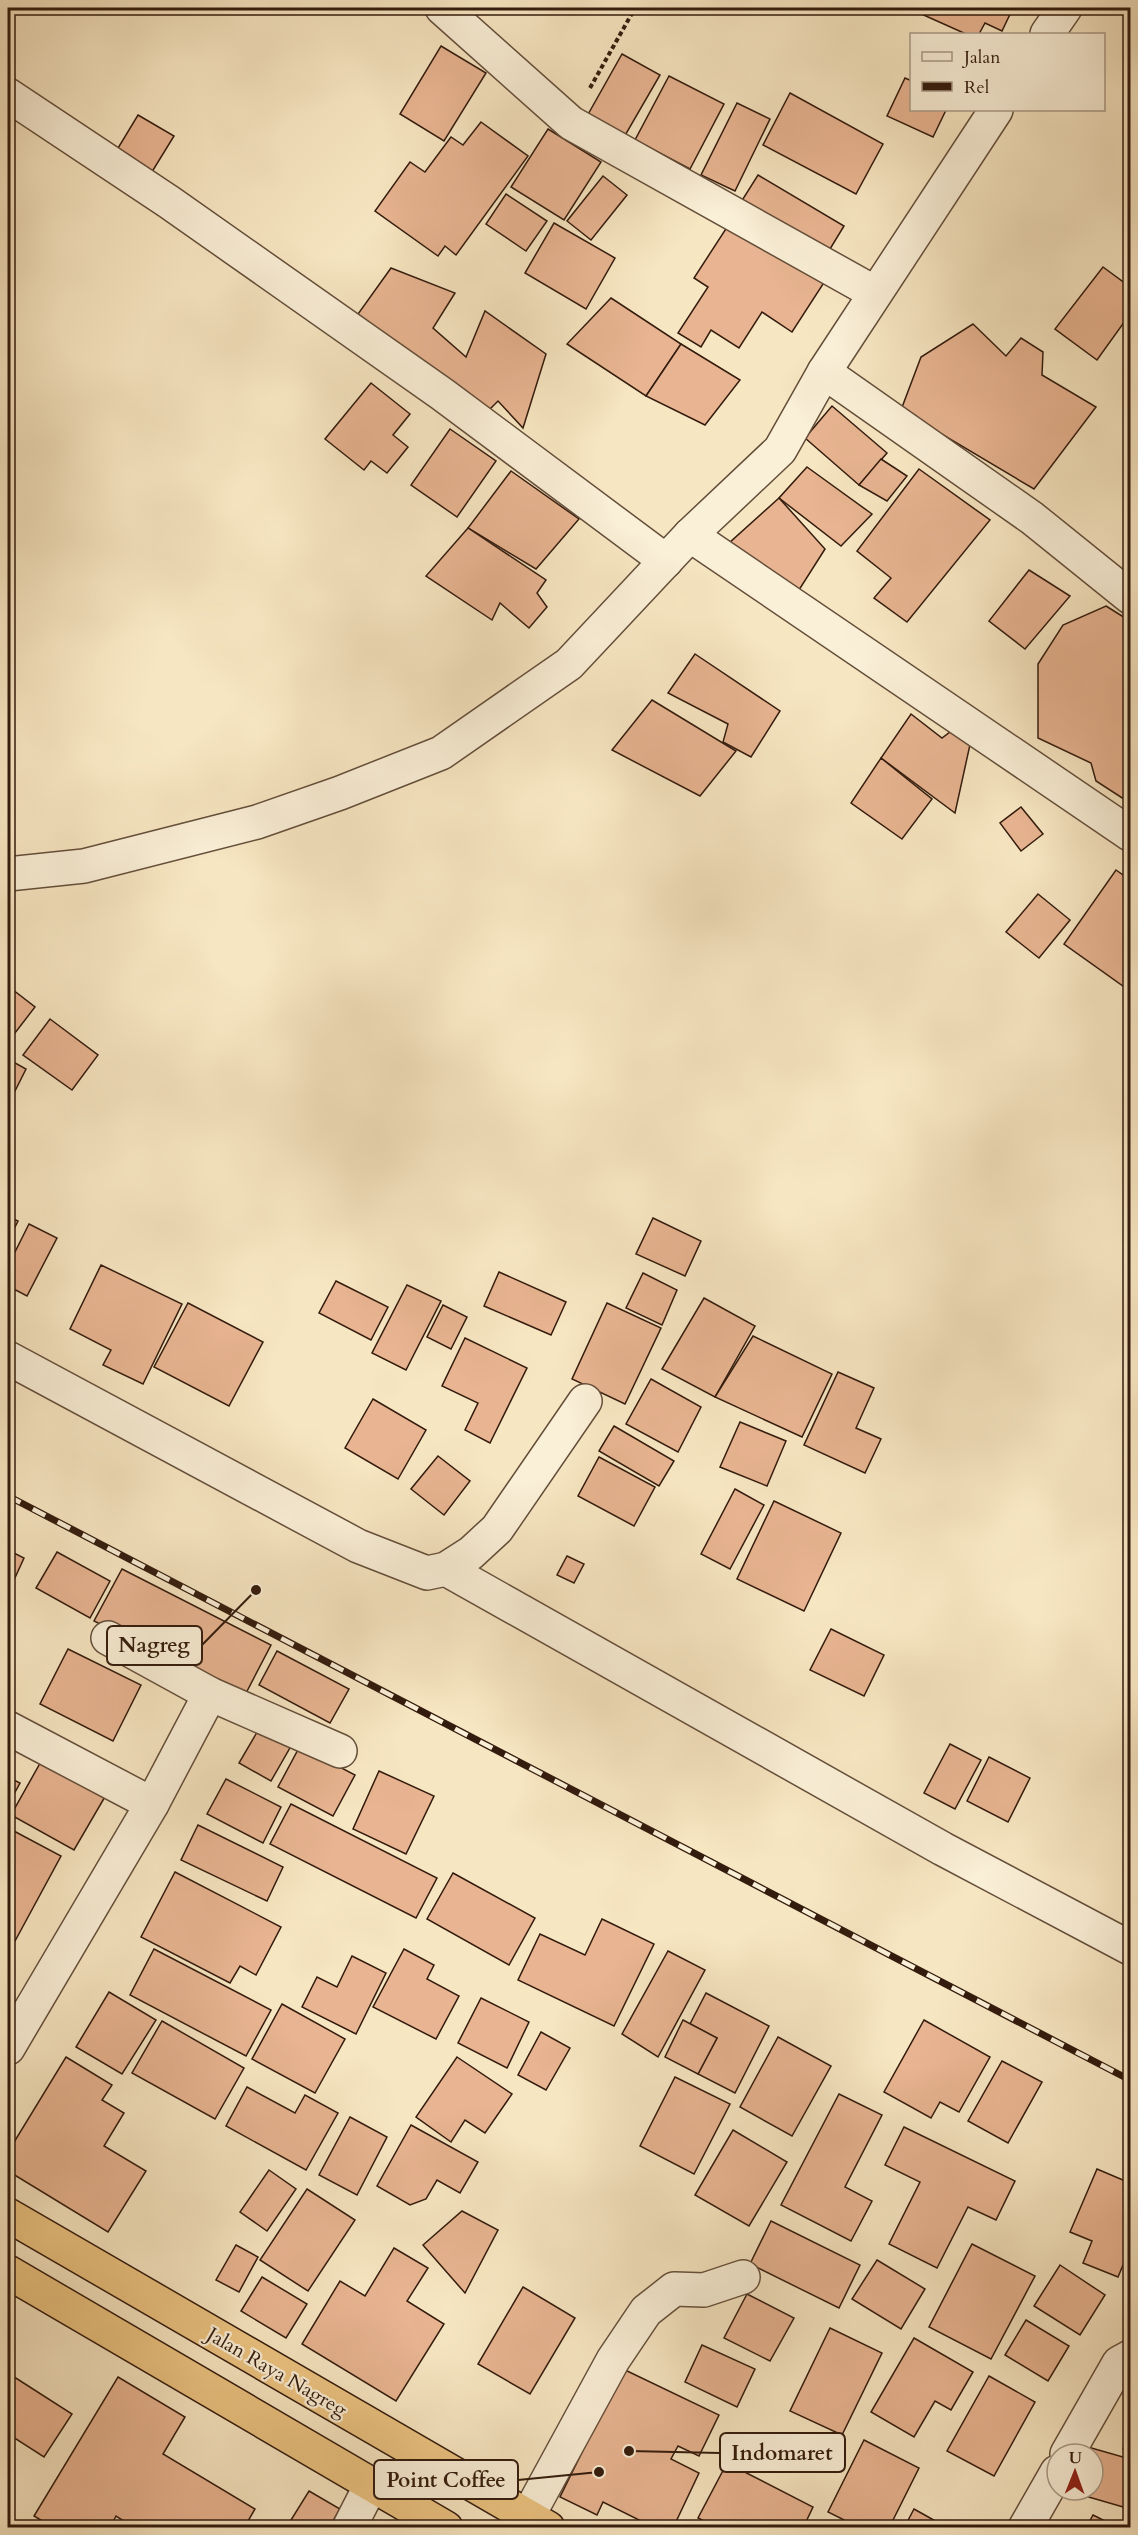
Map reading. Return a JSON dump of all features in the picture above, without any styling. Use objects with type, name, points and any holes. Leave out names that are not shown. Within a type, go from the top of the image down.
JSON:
[{"type":"highway","name":"Jalan Raya Nagreg","points":[[8,2215],[538,2522]]},
{"type":"highway","points":[[8,2272],[446,2528]]},
{"type":"street","points":[[442,8],[571,123],[875,293]]},
{"type":"street","points":[[1048,33],[1065,8]]},
{"type":"street","points":[[8,95],[169,202],[442,394],[666,561]]},
{"type":"street","points":[[8,874],[84,866],[257,822],[340,793],[441,753],[569,664],[690,535],[780,450],[824,372],[995,111]]},
{"type":"street","points":[[824,372],[1032,518],[1131,597]]},
{"type":"street","points":[[690,535],[1131,834]]},
{"type":"street","points":[[8,1358],[358,1546],[427,1573],[447,1569],[471,1553],[497,1529],[585,1401]]},
{"type":"street","points":[[447,1569],[943,1849],[1131,1948]]},
{"type":"street","points":[[108,1638],[210,1694],[340,1751]]},
{"type":"street","points":[[8,2048],[152,1804],[210,1694]]},
{"type":"street","points":[[8,1728],[152,1804]]},
{"type":"street","points":[[538,2522],[613,2360],[646,2311],[674,2289],[704,2290],[743,2277]]},
{"type":"street","points":[[1074,2442],[1119,2363],[1131,2357]]},
{"type":"street","points":[[349,2528],[372,2483]]},
{"type":"street","points":[[1025,2528],[1045,2493]]},
{"type":"path","points":[[571,123],[634,8]]},
{"type":"building","points":[[908,8],[1013,8],[1002,31],[985,23],[980,33],[964,33]]},
{"type":"building","points":[[441,46],[486,73],[444,141],[400,114]]},
{"type":"building","points":[[622,54],[660,75],[623,139],[586,118]]},
{"type":"building","points":[[669,76],[724,104],[690,169],[635,140]]},
{"type":"building","points":[[905,78],[910,80],[910,111],[946,111],[933,137],[887,116]]},
{"type":"building","points":[[790,93],[883,144],[856,194],[763,145]]},
{"type":"building","points":[[737,103],[770,119],[735,191],[701,175]]},
{"type":"building","points":[[138,115],[174,136],[147,180],[112,158]]},
{"type":"building","points":[[481,122],[528,156],[456,255],[445,246],[438,256],[375,211],[410,162],[425,172],[451,137],[463,145]]},
{"type":"building","points":[[548,129],[601,162],[564,220],[511,187]]},
{"type":"building","points":[[758,175],[844,226],[827,254],[741,202]]},
{"type":"building","points":[[603,176],[627,195],[591,240],[567,221]]},
{"type":"building","points":[[506,194],[547,221],[526,251],[486,224]]},
{"type":"building","points":[[731,221],[825,281],[792,332],[762,312],[739,348],[711,330],[701,347],[678,333],[708,287],[694,278]]},
{"type":"building","points":[[554,223],[615,258],[586,309],[525,273]]},
{"type":"building","points":[[1103,267],[1130,287],[1130,314],[1097,360],[1055,329]]},
{"type":"building","points":[[391,268],[455,293],[433,328],[466,357],[485,311],[546,354],[523,428],[498,401],[486,413],[358,314]]},
{"type":"building","points":[[611,298],[681,344],[646,396],[567,344]]},
{"type":"building","points":[[973,324],[1006,356],[1021,338],[1043,352],[1042,375],[1096,407],[1034,489],[901,410],[921,357]]},
{"type":"building","points":[[681,344],[740,380],[705,425],[646,396]]},
{"type":"building","points":[[371,383],[410,414],[393,435],[408,447],[387,473],[371,461],[364,470],[325,439]]},
{"type":"building","points":[[832,406],[887,453],[859,485],[805,438]]},
{"type":"building","points":[[450,429],[496,461],[457,517],[411,485]]},
{"type":"building","points":[[881,459],[907,476],[887,501],[859,485]]},
{"type":"building","points":[[807,467],[872,514],[841,546],[779,498]]},
{"type":"building","points":[[919,469],[990,520],[907,622],[874,598],[891,578],[857,551]]},
{"type":"building","points":[[511,471],[579,519],[536,569],[468,528]]},
{"type":"building","points":[[779,498],[825,549],[799,590],[728,544]]},
{"type":"building","points":[[468,528],[546,580],[537,593],[547,607],[529,628],[500,603],[492,620],[426,576]]},
{"type":"building","points":[[1029,570],[1070,596],[1025,649],[989,621]]},
{"type":"building","points":[[1106,606],[1130,621],[1130,803],[1096,781],[1091,763],[1038,738],[1038,664],[1063,625]]},
{"type":"building","points":[[695,654],[780,711],[751,757],[723,742],[728,724],[668,693]]},
{"type":"building","points":[[652,700],[736,751],[700,796],[612,750]]},
{"type":"building","points":[[911,714],[942,738],[954,729],[971,740],[955,813],[881,758]]},
{"type":"building","points":[[881,758],[932,799],[902,839],[851,803]]},
{"type":"building","points":[[1021,807],[1043,834],[1021,851],[1000,823]]},
{"type":"building","points":[[1116,870],[1130,880],[1130,991],[1064,944]]},
{"type":"building","points":[[1038,894],[1070,920],[1039,958],[1006,932]]},
{"type":"building","points":[[8,986],[35,1007],[8,1042]]},
{"type":"building","points":[[50,1019],[98,1055],[72,1090],[23,1055]]},
{"type":"building","points":[[8,1059],[26,1069],[8,1105]]},
{"type":"building","points":[[8,1216],[18,1221],[8,1241]]},
{"type":"building","points":[[653,1218],[701,1241],[685,1276],[636,1254]]},
{"type":"building","points":[[29,1224],[57,1238],[27,1296],[8,1286],[8,1266]]},
{"type":"building","points":[[101,1265],[182,1304],[143,1384],[103,1365],[111,1350],[70,1329]]},
{"type":"building","points":[[499,1272],[566,1302],[551,1335],[484,1306]]},
{"type":"building","points":[[643,1273],[677,1290],[662,1325],[626,1308]]},
{"type":"building","points":[[336,1281],[388,1307],[371,1340],[319,1313]]},
{"type":"building","points":[[407,1285],[441,1301],[406,1370],[372,1353]]},
{"type":"building","points":[[704,1298],[755,1326],[715,1397],[662,1369]]},
{"type":"building","points":[[188,1303],[263,1342],[229,1406],[154,1367]]},
{"type":"building","points":[[607,1303],[661,1328],[625,1404],[572,1379]]},
{"type":"building","points":[[443,1305],[467,1317],[451,1349],[427,1337]]},
{"type":"building","points":[[753,1336],[832,1374],[802,1437],[715,1397]]},
{"type":"building","points":[[465,1338],[527,1368],[490,1443],[465,1430],[478,1403],[442,1386]]},
{"type":"building","points":[[838,1372],[874,1388],[856,1428],[881,1439],[865,1473],[804,1445]]},
{"type":"building","points":[[651,1379],[701,1407],[678,1452],[626,1424]]},
{"type":"building","points":[[373,1399],[426,1430],[398,1479],[345,1448]]},
{"type":"building","points":[[740,1422],[786,1441],[767,1486],[720,1467]]},
{"type":"building","points":[[614,1426],[674,1461],[659,1486],[599,1451]]},
{"type":"building","points":[[438,1456],[470,1481],[444,1515],[411,1489]]},
{"type":"building","points":[[599,1457],[655,1487],[634,1526],[578,1496]]},
{"type":"building","points":[[735,1489],[764,1505],[730,1569],[701,1554]]},
{"type":"building","points":[[774,1501],[841,1533],[804,1611],[737,1579]]},
{"type":"building","points":[[8,1550],[24,1558],[8,1593]]},
{"type":"building","points":[[57,1552],[110,1581],[90,1618],[36,1588]]},
{"type":"building","points":[[567,1556],[584,1564],[574,1583],[557,1575]]},
{"type":"building","points":[[122,1569],[271,1645],[244,1697],[94,1621]]},
{"type":"building","points":[[831,1629],[884,1655],[864,1696],[810,1670]]},
{"type":"building","points":[[68,1649],[141,1685],[113,1741],[40,1704]]},
{"type":"building","points":[[277,1651],[349,1689],[330,1723],[259,1685]]},
{"type":"building","points":[[263,1722],[295,1739],[271,1781],[239,1763]]},
{"type":"building","points":[[950,1744],[981,1760],[955,1809],[924,1793]]},
{"type":"building","points":[[300,1746],[355,1775],[333,1816],[278,1787]]},
{"type":"building","points":[[989,1757],[1030,1778],[1008,1822],[967,1801]]},
{"type":"building","points":[[43,1758],[106,1795],[74,1850],[11,1815]]},
{"type":"building","points":[[379,1771],[434,1796],[406,1854],[353,1829]]},
{"type":"building","points":[[8,1777],[20,1783],[8,1805]]},
{"type":"building","points":[[226,1779],[281,1807],[263,1843],[207,1814]]},
{"type":"building","points":[[291,1804],[437,1878],[416,1918],[270,1844]]},
{"type":"building","points":[[198,1825],[283,1867],[267,1901],[181,1860]]},
{"type":"building","points":[[12,1830],[61,1856],[8,1954],[8,1838]]},
{"type":"building","points":[[175,1872],[281,1927],[256,1975],[240,1966],[230,1983],[141,1937]]},
{"type":"building","points":[[453,1873],[535,1918],[509,1965],[427,1919]]},
{"type":"building","points":[[602,1919],[654,1944],[614,2026],[518,1980],[540,1934],[585,1955]]},
{"type":"building","points":[[154,1949],[271,2010],[246,2056],[130,1995]]},
{"type":"building","points":[[404,1949],[434,1965],[427,1979],[459,1996],[436,2039],[373,2007]]},
{"type":"building","points":[[668,1951],[705,1970],[658,2057],[622,2034]]},
{"type":"building","points":[[352,1956],[386,1973],[356,2034],[302,2007],[317,1977],[337,1987]]},
{"type":"building","points":[[109,1992],[156,2020],[122,2074],[76,2047]]},
{"type":"building","points":[[706,1993],[769,2026],[735,2093],[698,2074],[717,2038],[690,2024]]},
{"type":"building","points":[[481,1998],[529,2022],[507,2068],[458,2043]]},
{"type":"building","points":[[282,2004],[345,2039],[315,2093],[252,2059]]},
{"type":"building","points":[[683,2020],[717,2038],[698,2074],[665,2057]]},
{"type":"building","points":[[924,2020],[990,2057],[959,2112],[940,2102],[931,2118],[884,2092]]},
{"type":"building","points":[[162,2021],[244,2068],[215,2119],[132,2073]]},
{"type":"building","points":[[541,2032],[570,2048],[546,2090],[518,2075]]},
{"type":"building","points":[[778,2037],[831,2066],[792,2136],[740,2107]]},
{"type":"building","points":[[66,2057],[112,2085],[102,2100],[124,2113],[104,2146],[146,2171],[108,2232],[8,2171],[8,2152]]},
{"type":"building","points":[[457,2057],[512,2094],[485,2133],[465,2120],[451,2142],[416,2117]]},
{"type":"building","points":[[1002,2061],[1042,2082],[1008,2143],[968,2121]]},
{"type":"building","points":[[675,2077],[730,2104],[694,2174],[640,2146]]},
{"type":"building","points":[[247,2087],[295,2113],[305,2095],[338,2113],[306,2170],[226,2126]]},
{"type":"building","points":[[839,2094],[882,2115],[845,2187],[872,2201],[851,2241],[781,2205]]},
{"type":"building","points":[[350,2117],[387,2137],[357,2195],[319,2175]]},
{"type":"building","points":[[411,2125],[478,2162],[460,2193],[437,2180],[426,2199],[410,2205],[377,2186]]},
{"type":"building","points":[[904,2127],[1015,2181],[996,2220],[968,2207],[937,2268],[889,2244],[920,2182],[885,2165]]},
{"type":"building","points":[[733,2130],[787,2162],[749,2226],[695,2195]]},
{"type":"building","points":[[1097,2169],[1130,2183],[1130,2259],[1126,2258],[1118,2277],[1083,2263],[1092,2241],[1070,2232]]},
{"type":"building","points":[[269,2170],[296,2189],[267,2231],[240,2212]]},
{"type":"building","points":[[307,2189],[355,2220],[308,2291],[260,2260]]},
{"type":"building","points":[[462,2211],[498,2230],[465,2293],[423,2245]]},
{"type":"building","points":[[771,2221],[860,2265],[839,2308],[750,2264]]},
{"type":"building","points":[[972,2244],[1035,2276],[991,2359],[929,2327]]},
{"type":"building","points":[[236,2245],[258,2257],[239,2292],[216,2280]]},
{"type":"building","points":[[394,2248],[428,2268],[407,2301],[444,2324],[396,2401],[302,2344],[340,2281],[365,2296]]},
{"type":"building","points":[[877,2260],[925,2289],[901,2329],[852,2299]]},
{"type":"building","points":[[1060,2265],[1105,2295],[1080,2335],[1034,2306]]},
{"type":"building","points":[[262,2277],[307,2304],[286,2338],[241,2311]]},
{"type":"building","points":[[523,2287],[575,2318],[530,2394],[478,2364]]},
{"type":"building","points":[[747,2294],[794,2318],[770,2361],[724,2338]]},
{"type":"building","points":[[1026,2320],[1069,2346],[1048,2381],[1005,2355]]},
{"type":"building","points":[[830,2328],[882,2353],[842,2435],[790,2411]]},
{"type":"building","points":[[914,2338],[973,2372],[951,2410],[935,2401],[914,2437],[871,2412]]},
{"type":"building","points":[[702,2345],[755,2369],[737,2407],[685,2382]]},
{"type":"building","points":[[623,2369],[719,2415],[699,2456],[678,2446],[671,2459],[699,2473],[673,2528],[655,2528],[603,2502],[597,2515],[560,2497]]},
{"type":"building","points":[[8,2373],[72,2414],[44,2457],[10,2435],[8,2439]]},
{"type":"building","points":[[989,2376],[1035,2402],[994,2476],[947,2451]]},
{"type":"building","points":[[118,2377],[185,2417],[163,2454],[255,2509],[244,2528],[135,2528],[116,2516],[110,2528],[54,2528],[34,2516]]},
{"type":"building","points":[[1130,2422],[1130,2451],[1123,2449]]},
{"type":"building","points":[[864,2440],[919,2468],[889,2528],[860,2528],[828,2512]]},
{"type":"building","points":[[1105,2452],[1130,2459],[1130,2509],[1105,2502]]},
{"type":"building","points":[[727,2463],[813,2507],[803,2528],[718,2528],[698,2518]]},
{"type":"building","points":[[309,2491],[340,2509],[329,2528],[286,2528]]},
{"type":"building","points":[[914,2509],[948,2528],[904,2528]]},
{"type":"building","points":[[1093,2515],[1119,2528],[1086,2528]]},
{"type":"railway","points":[[8,1496],[1130,2080]]},
{"type":"place","name":"Nagreg","points":[[256,1590]]},
{"type":"place","name":"Indomaret","points":[[629,2451]]},
{"type":"place","name":"Point Coffee","points":[[599,2472]]}]
